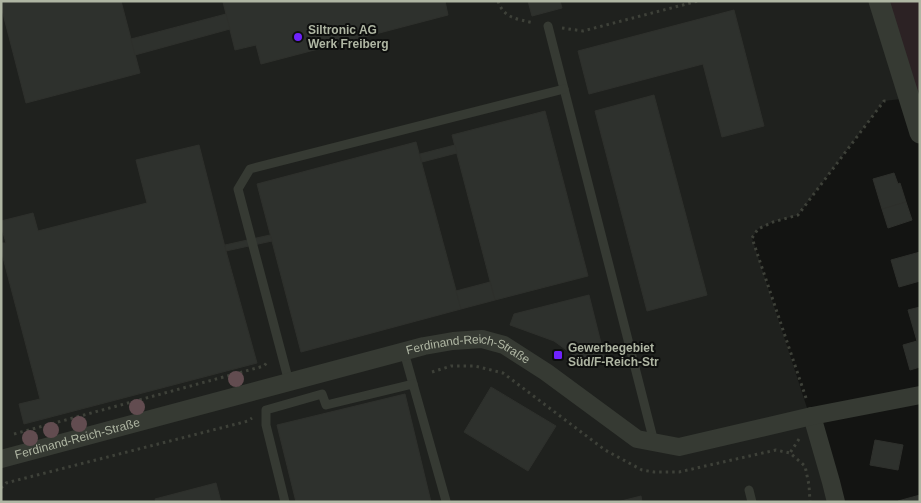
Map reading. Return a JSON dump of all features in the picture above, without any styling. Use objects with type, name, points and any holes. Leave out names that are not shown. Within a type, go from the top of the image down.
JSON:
[{"type":"street","points":[[879,1],[902,72],[912,95],[920,133]]},
{"type":"street","name":"Ferdinand-Reich-Straße","points":[[1,458],[424,346],[453,341],[482,340],[504,345],[538,367],[637,439],[679,447],[812,416],[918,397]]},
{"type":"street","points":[[812,416],[832,482],[836,502]]},
{"type":"lane","points":[[548,26],[654,442]]},
{"type":"lane","points":[[289,382],[238,189],[250,169],[564,88]]},
{"type":"lane","points":[[404,352],[446,501]]},
{"type":"lane","points":[[285,502],[266,425],[266,410],[322,394],[326,405],[413,384]]},
{"type":"lane","points":[[749,490],[752,502]]},
{"type":"path","points":[[498,1],[501,10],[508,16],[548,26],[583,31],[698,1]]},
{"type":"path","points":[[812,416],[752,238],[758,229],[798,214],[884,101],[912,95]]},
{"type":"path","points":[[10,435],[264,366],[269,358],[269,348],[279,345]]},
{"type":"path","points":[[1,488],[6,483],[248,420],[266,410]]},
{"type":"shaded area","points":[[1,1],[873,1],[909,98],[884,101],[798,215],[773,222],[758,229],[752,238],[831,482],[831,502],[1,502]]},
{"type":"shaded area","points":[[889,1],[920,1],[920,89],[909,98]]},
{"type":"building","points":[[1,1],[121,1],[140,73],[26,103]]},
{"type":"building","name":"Siltronic AG Werk Freiberg","points":[[445,1],[448,15],[261,64],[256,45],[235,50],[223,2]]},
{"type":"building","points":[[528,1],[560,1],[562,8],[532,16]]},
{"type":"building","points":[[734,10],[764,126],[722,137],[703,64],[589,94],[578,51]]},
{"type":"building","points":[[226,14],[230,29],[135,55],[131,39]]},
{"type":"building","points":[[654,95],[707,295],[647,311],[595,111]]},
{"type":"building","points":[[545,111],[588,276],[495,300],[452,135]]},
{"type":"building","points":[[416,142],[461,309],[301,352],[257,184]]},
{"type":"building","points":[[199,145],[257,363],[24,424],[19,404],[40,399],[1,250],[1,243],[6,243],[1,221],[33,213],[38,231],[147,203],[136,160]]},
{"type":"building","points":[[455,145],[457,153],[422,162],[420,154]]},
{"type":"building","points":[[894,173],[898,184],[900,183],[906,202],[882,209],[873,179]]},
{"type":"building","points":[[906,202],[912,220],[888,228],[882,209]]},
{"type":"building","points":[[270,235],[272,241],[226,251],[225,245]]},
{"type":"building","points":[[920,252],[920,281],[899,287],[891,260]]},
{"type":"building","points":[[490,282],[495,300],[461,309],[456,291]]},
{"type":"building","points":[[589,295],[606,360],[587,365],[554,341],[510,325],[514,314]]},
{"type":"building","points":[[920,307],[920,367],[910,370],[903,345],[917,341],[908,310]]},
{"type":"building","points":[[491,387],[556,426],[528,471],[464,432]]},
{"type":"building","points":[[405,394],[431,502],[296,502],[277,425]]},
{"type":"building","points":[[875,440],[903,445],[898,470],[870,465]]},
{"type":"building","points":[[216,483],[221,502],[156,502],[155,499]]},
{"type":"building","points":[[920,495],[920,502],[898,502],[898,501]]},
{"type":"building","points":[[641,496],[642,502],[617,502]]},
{"type":"place","name":"Siltronic AG Werk Freiberg","points":[[298,37]]},
{"type":"place","name":"Gewerbegebiet Süd/F-Reich-Str","points":[[558,355]]}]
